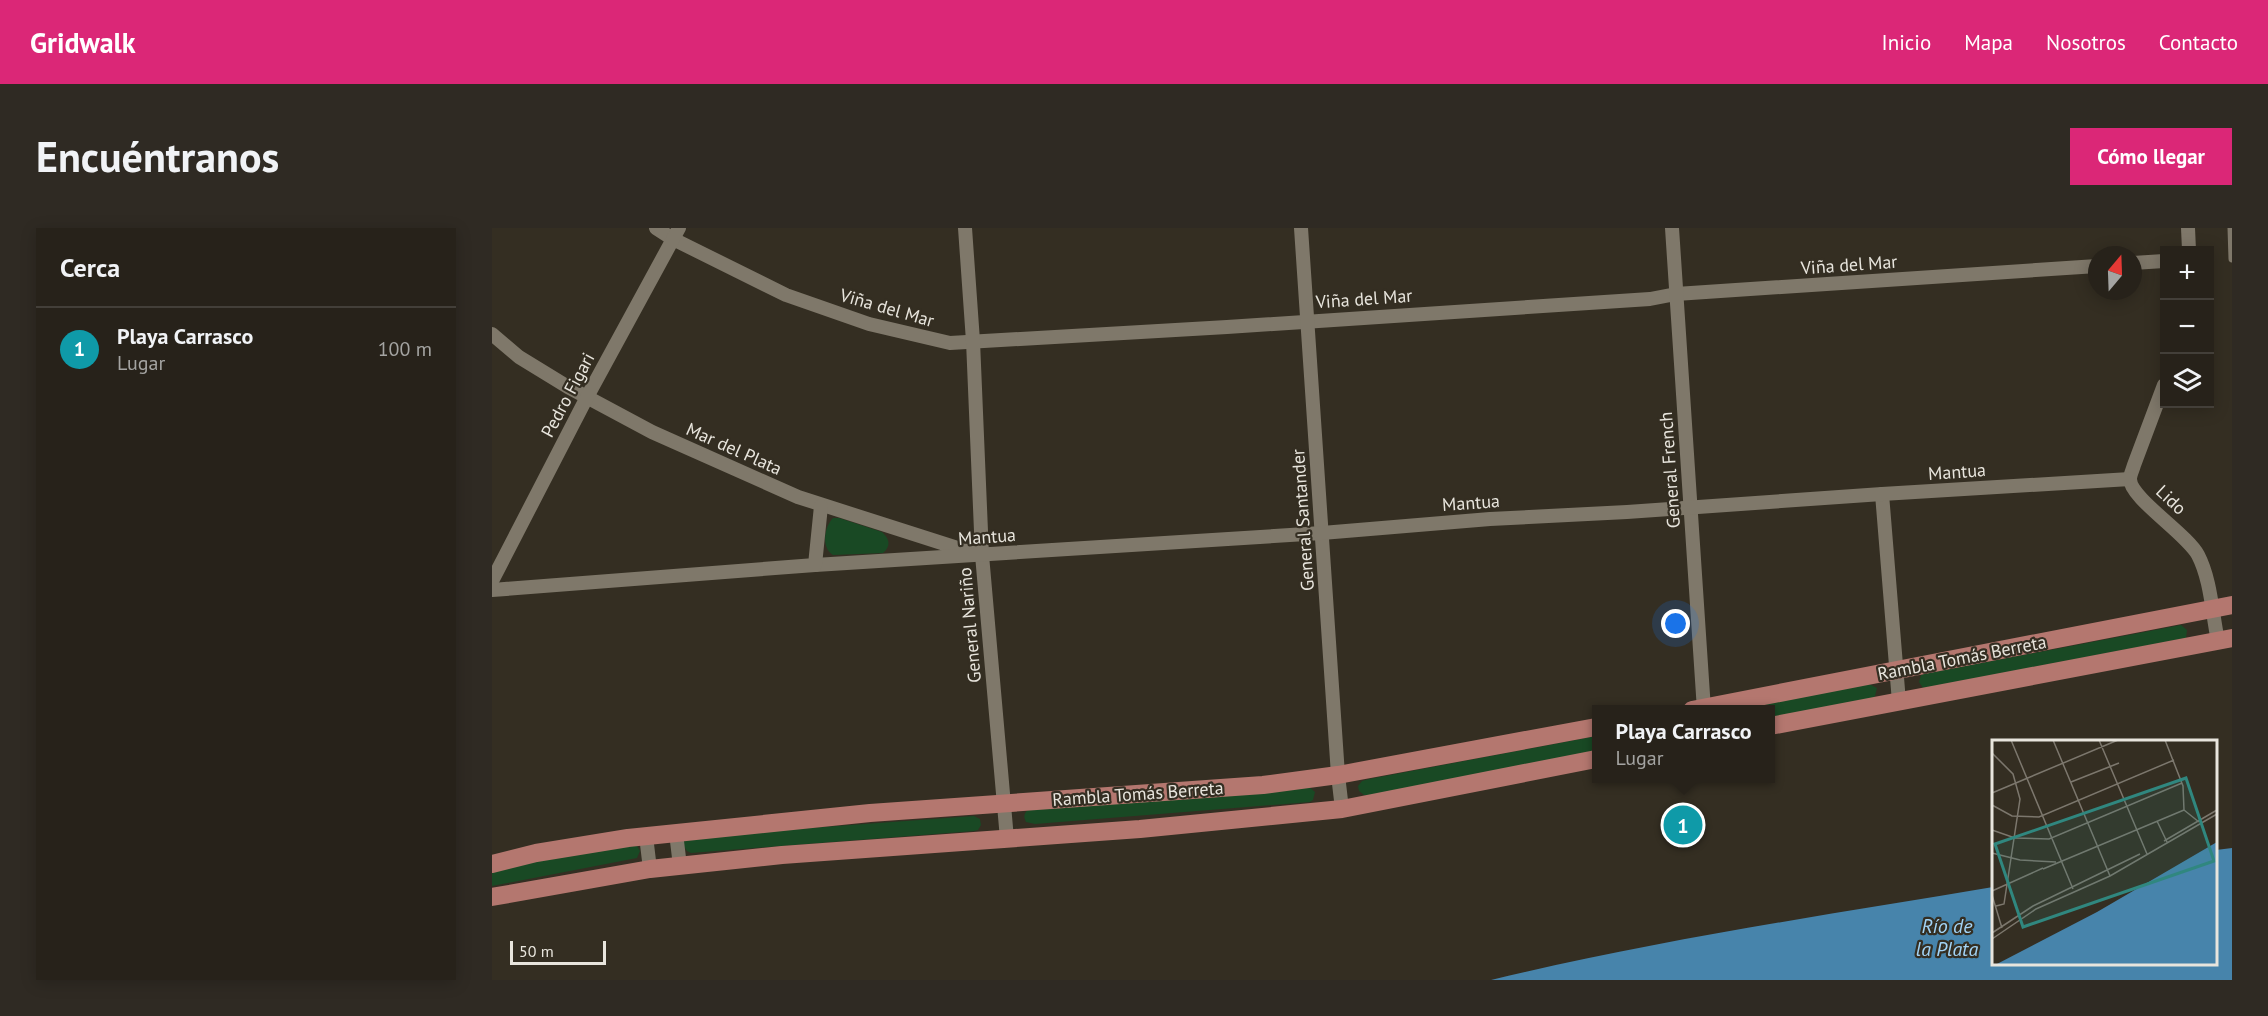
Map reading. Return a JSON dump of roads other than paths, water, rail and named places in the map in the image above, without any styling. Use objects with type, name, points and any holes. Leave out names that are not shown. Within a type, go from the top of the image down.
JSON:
[{"type":"main road","name":"Rambla Tomás Berreta","points":[[1721,705],[2232,605]]},
{"type":"main road","name":"Rambla Tomás Berreta","points":[[1775,725],[2225,639]]},
{"type":"main road","name":"Rambla Tomás Berreta","points":[[492,864],[536,853],[646,836],[870,813],[1263,785],[1338,775],[1592,728]]},
{"type":"main road","name":"Rambla Tomás Berreta","points":[[492,897],[650,869],[782,855],[1196,824],[1342,809],[1592,760]]},
{"type":"street","name":"Viña del Mar","points":[[656,228],[676,233],[786,295],[869,324],[944,342],[1018,340],[1650,299],[1676,294],[2088,267]]},
{"type":"street","name":"General Nariño","points":[[965,228],[981,555],[1007,839]]},
{"type":"street","name":"General Santander","points":[[1301,228],[1342,809]]},
{"type":"street","name":"General French","points":[[1672,228],[1700,705]]},
{"type":"street","points":[[2188,228],[2189,246]]},
{"type":"street","name":"Pedro Figari","points":[[492,581],[587,397],[676,233]]},
{"type":"street","points":[[2142,263],[2160,261]]},
{"type":"street","name":"Mar del Plata","points":[[492,334],[519,357],[652,432],[821,506],[981,555]]},
{"type":"street","points":[[2130,479],[2160,396]]},
{"type":"street","name":"Mantua","points":[[492,590],[815,565],[1322,533],[1490,519],[1627,513],[2130,479]]},
{"type":"street","name":"Lido","points":[[2130,479],[2132,486],[2147,504],[2193,546],[2203,566],[2211,609],[2225,639]]},
{"type":"street","points":[[1882,494],[1899,702]]},
{"type":"street","points":[[815,565],[821,506]]},
{"type":"street","points":[[676,833],[680,866]]},
{"type":"street","points":[[646,836],[650,869]]},
{"type":"lane","points":[[2231,228],[2232,259]]},
{"type":"water","name":"Río de la Plata","points":[[2232,848],[2232,980],[1491,980],[1678,940],[1992,887],[1992,965],[2217,965],[2217,850]]},
{"type":"place","name":"Playa Carrasco","points":[[1683,825]]}]
